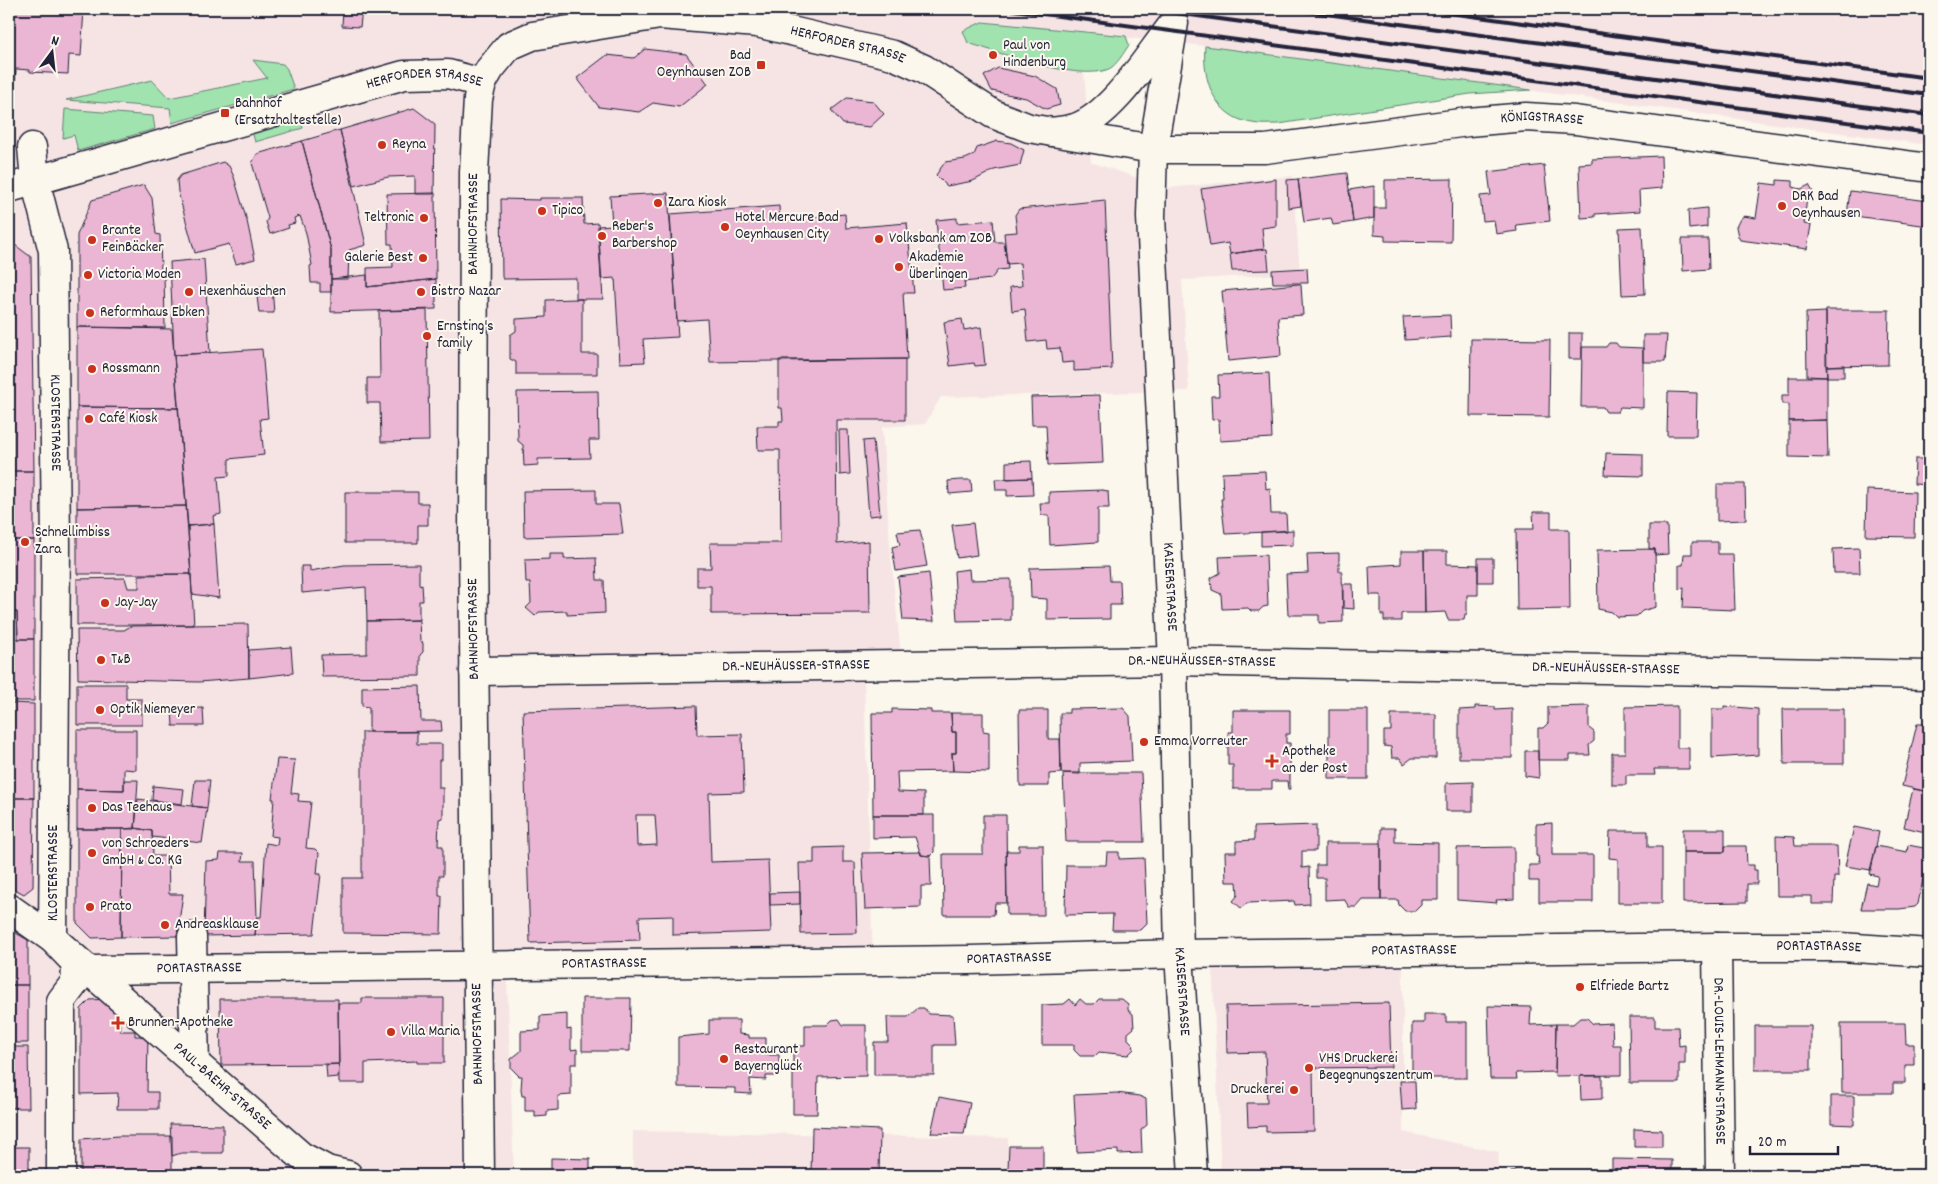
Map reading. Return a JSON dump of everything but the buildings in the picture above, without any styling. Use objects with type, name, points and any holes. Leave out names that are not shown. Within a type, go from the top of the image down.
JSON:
[{"type":"street","name":"HERFORDER STRASSE","points":[[9,188],[404,75],[448,74],[482,83],[490,69],[509,46],[532,36],[660,15],[757,23],[893,55],[924,69],[993,114],[1029,128],[1048,133],[1153,149],[1177,16]]},
{"type":"street","name":"HERFORDER STRASSE","points":[[1048,133],[1076,127],[1102,110],[1119,94],[1177,16]]},
{"type":"street","name":"BAHNHOFSTRASSE","points":[[480,1175],[474,671],[474,172],[478,99],[482,83]]},
{"type":"street","name":"KÖNIGSTRASSE","points":[[1153,149],[1265,149],[1468,122],[1526,117],[1575,120],[1929,168]]},
{"type":"street","name":"KLOSTERSTRASSE","points":[[32,147],[35,180],[54,251],[43,300],[44,676],[53,939],[75,962],[76,980],[61,1000],[62,1175]]},
{"type":"street","name":"KAISERSTRASSE","points":[[1153,149],[1151,227],[1173,661],[1179,954],[1193,1175]]},
{"type":"street","name":"DR.-NEUHÄUSSER-STRASSE","points":[[474,671],[1173,661],[1929,675]]},
{"type":"street","name":"PAUL-BAEHR-STRASSE","points":[[9,908],[53,939],[195,1065],[302,1156],[327,1170],[348,1175]]},
{"type":"street","points":[[192,937],[195,1065]]},
{"type":"street","name":"PORTASTRASSE","points":[[89,970],[970,960],[1179,954],[1717,946],[1841,947],[1929,953]]},
{"type":"street","name":"DR.-LOUIS-LEHMANN-STRASSE","points":[[1717,946],[1720,1175]]},
{"type":"shaded area","points":[[9,9],[1929,9],[1929,145],[1205,46],[982,22],[1082,47],[1091,162],[1167,188],[1293,176],[1300,273],[1182,280],[1189,391],[941,397],[925,424],[882,427],[890,545],[903,677],[864,679],[873,964],[507,974],[514,1175],[9,1175]]},
{"type":"shaded area","points":[[1403,958],[1403,1132],[1499,1152],[1498,1175],[1221,1175],[1212,959]]},
{"type":"shaded area","points":[[633,1131],[1008,1138],[1009,1175],[633,1175]]},
{"type":"green space","points":[[982,22],[1126,36],[1129,45],[1118,61],[1109,69],[1095,72],[1078,72],[1039,65],[968,43],[963,31]]},
{"type":"green space","points":[[1205,46],[1531,90],[1470,94],[1279,124],[1255,124],[1228,113],[1213,95],[1206,71]]},
{"type":"green space","points":[[253,60],[283,64],[287,69],[294,89],[172,123],[170,108],[66,100],[152,80],[169,98],[267,78]]},
{"type":"green space","points":[[65,109],[153,116],[155,129],[78,151],[74,135],[63,138]]},
{"type":"green space","points":[[300,117],[303,128],[255,142],[252,131]]},
{"type":"railway","points":[[1006,9],[1929,133]]},
{"type":"railway","points":[[1146,9],[1929,115]]},
{"type":"railway","points":[[1289,9],[1929,95]]},
{"type":"railway","points":[[1420,9],[1929,78]]},
{"type":"place","name":"Paul von Hindenburg","points":[[993,55]]},
{"type":"place","name":"Bad Oeynhausen ZOB","points":[[761,65]]},
{"type":"place","name":"Bahnhof (Ersatzhaltestelle)","points":[[225,113]]},
{"type":"place","name":"Reyna","points":[[382,145]]},
{"type":"place","name":"Zara Kiosk","points":[[658,203]]},
{"type":"place","name":"DRK Bad Oeynhausen","points":[[1782,206]]},
{"type":"place","name":"Tipico","points":[[542,211]]},
{"type":"place","name":"Teltronic","points":[[424,218]]},
{"type":"place","name":"Hotel Mercure Bad Oeynhausen City","points":[[725,227]]},
{"type":"place","name":"Reber's Barbershop","points":[[602,236]]},
{"type":"place","name":"Volksbank am ZOB","points":[[879,239]]},
{"type":"place","name":"Brante FeinBäcker","points":[[92,240]]},
{"type":"place","name":"Galerie Best","points":[[423,258]]},
{"type":"place","name":"Akademie Überlingen","points":[[899,267]]},
{"type":"place","name":"Victoria Moden","points":[[88,275]]},
{"type":"place","name":"Hexenhäuschen","points":[[189,292]]},
{"type":"place","name":"Bistro Nazar","points":[[421,292]]},
{"type":"place","name":"Reformhaus Ebken","points":[[90,313]]},
{"type":"place","name":"Ernsting's family","points":[[427,336]]},
{"type":"place","name":"Rossmann","points":[[92,369]]},
{"type":"place","name":"Café Kiosk","points":[[89,419]]},
{"type":"place","name":"Schnellimbiss Zara","points":[[25,542]]},
{"type":"place","name":"Jay-Jay","points":[[105,603]]},
{"type":"place","name":"T&B","points":[[101,660]]},
{"type":"place","name":"Optik Niemeyer","points":[[100,710]]},
{"type":"place","name":"Emma Vorreuter","points":[[1144,742]]},
{"type":"place","name":"Apotheke an der Post","points":[[1272,761]]},
{"type":"place","name":"Das Teehaus","points":[[92,808]]},
{"type":"place","name":"von Schroeders GmbH & Co. KG","points":[[92,853]]},
{"type":"place","name":"Prato","points":[[90,907]]},
{"type":"place","name":"Andreasklause","points":[[165,925]]},
{"type":"place","name":"Elfriede Bartz","points":[[1580,987]]},
{"type":"place","name":"Brunnen-Apotheke","points":[[118,1023]]},
{"type":"place","name":"Villa Maria","points":[[391,1032]]},
{"type":"place","name":"Restaurant Bayernglück","points":[[724,1059]]},
{"type":"place","name":"VHS Druckerei Begegnungszentrum","points":[[1309,1068]]},
{"type":"place","name":"Druckerei","points":[[1294,1090]]}]
